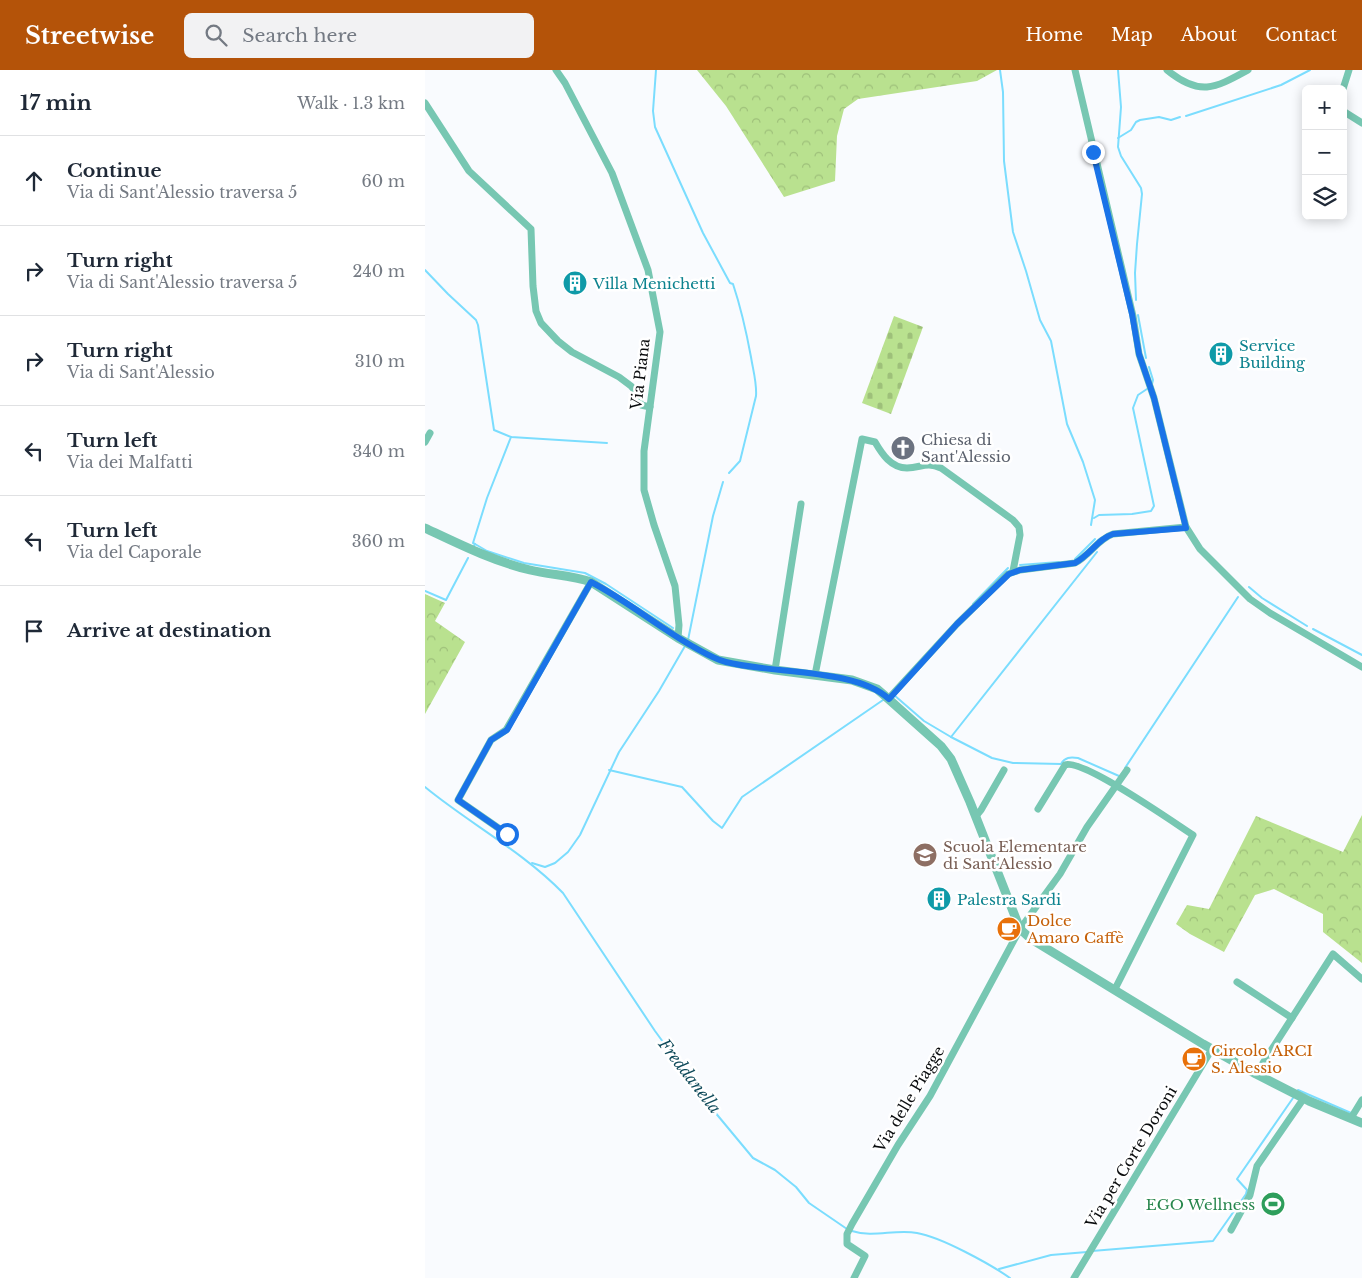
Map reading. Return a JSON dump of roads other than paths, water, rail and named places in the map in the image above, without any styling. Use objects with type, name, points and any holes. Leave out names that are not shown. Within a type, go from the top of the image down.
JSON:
[{"type":"street","name":"Via Piana","points":[[556,70],[565,83],[612,173],[648,270],[660,332],[644,451],[644,490],[675,586],[679,625],[678,638]]},
{"type":"street","points":[[1075,70],[1132,314],[1139,354],[1154,398],[1186,528],[1200,549],[1250,599],[1269,613],[1362,667]]},
{"type":"street","points":[[1167,70],[1177,78],[1203,88],[1223,84],[1248,70]]},
{"type":"street","points":[[1344,85],[1349,70]]},
{"type":"street","points":[[425,103],[469,171],[531,229],[533,286],[536,311],[541,323],[558,341],[572,352],[619,377],[631,386],[637,393],[641,405],[650,407]]},
{"type":"street","points":[[1347,113],[1362,123]]},
{"type":"street","points":[[425,442],[431,433]]},
{"type":"street","points":[[815,674],[861,440],[875,442],[880,452],[890,463],[907,468],[928,464],[941,468],[1013,520],[1019,527],[1020,535],[1013,571],[957,624],[889,696]]},
{"type":"street","points":[[775,670],[801,504]]},
{"type":"street","points":[[425,528],[499,561],[531,570],[591,582],[678,638],[718,660],[852,680],[877,689],[889,696],[948,754],[958,772],[1020,929],[1031,939],[1256,1074],[1304,1098],[1352,1116],[1362,1123]]},
{"type":"street","points":[[1013,571],[1075,563],[1083,559],[1105,536],[1113,534],[1186,528]]},
{"type":"street","points":[[507,834],[458,800],[491,740],[507,730],[591,582]]},
{"type":"street","points":[[1038,809],[1063,767],[1069,763],[1102,776],[1193,835],[1115,989]]},
{"type":"street","points":[[976,816],[1004,770]]},
{"type":"street","name":"Via delle Piagge","points":[[854,1278],[865,1256],[847,1244],[847,1234],[852,1224],[884,1167],[930,1096],[1020,929],[1060,874],[1087,827],[1127,770]]},
{"type":"street","points":[[1256,1074],[1333,954],[1362,979]]},
{"type":"street","points":[[1237,982],[1292,1018]]},
{"type":"street","name":"Via per Corte Doroni","points":[[1074,1278],[1212,1049]]},
{"type":"street","points":[[1231,1230],[1250,1195],[1257,1166],[1304,1098]]},
{"type":"street","points":[[1352,1116],[1362,1100]]},
{"type":"waterway","points":[[656,70],[653,111],[655,127],[703,233],[730,283],[733,284],[755,376],[756,396],[740,461],[729,473]]},
{"type":"waterway","points":[[1000,70],[1003,92],[1004,161],[1013,232],[1040,320],[1051,341],[1067,424],[1083,462],[1095,500],[1091,525]]},
{"type":"waterway","points":[[1118,70],[1121,107],[1118,147],[1121,156],[1141,188],[1142,194],[1135,273],[1136,300]]},
{"type":"waterway","points":[[1186,116],[1281,85],[1310,70]]},
{"type":"waterway","points":[[1118,138],[1131,130],[1136,122],[1140,120],[1159,117],[1171,120],[1180,117]]},
{"type":"waterway","points":[[425,270],[476,320],[494,430],[511,437],[607,443]]},
{"type":"waterway","points":[[1138,315],[1146,358]]},
{"type":"waterway","points":[[1149,367],[1153,380],[1152,384]]},
{"type":"waterway","points":[[1094,518],[1099,515],[1132,514],[1151,511],[1154,506],[1133,408],[1138,395],[1147,389]]},
{"type":"waterway","points":[[474,546],[475,544],[473,543],[487,498],[511,437]]},
{"type":"waterway","points":[[688,640],[713,516],[723,482]]},
{"type":"waterway","points":[[1075,559],[1095,539]]},
{"type":"waterway","points":[[475,544],[487,551],[524,563],[585,573],[606,584],[673,628]]},
{"type":"waterway","points":[[951,737],[1097,552]]},
{"type":"waterway","points":[[425,591],[446,600],[468,558]]},
{"type":"waterway","points":[[1020,565],[1059,562]]},
{"type":"waterway","points":[[973,604],[1008,568]]},
{"type":"waterway","points":[[1249,587],[1262,598],[1307,626]]},
{"type":"waterway","points":[[1125,768],[1238,597]]},
{"type":"waterway","points":[[1313,629],[1362,655]]},
{"type":"waterway","points":[[532,863],[545,867],[555,863],[568,852],[580,835],[619,752],[659,691],[685,646]]},
{"type":"waterway","points":[[894,695],[924,721],[992,758],[1013,763],[1061,764],[1068,758],[1078,758],[1119,776]]},
{"type":"waterway","points":[[609,770],[682,787],[713,821],[722,828],[742,797],[883,700]]},
{"type":"waterway","name":"Freddanella","points":[[425,787],[530,864],[563,893],[655,1031],[709,1105],[753,1158],[775,1170],[796,1187],[809,1203],[847,1229]]},
{"type":"waterway","points":[[1298,1090],[1351,1113]]},
{"type":"waterway","points":[[1092,1251],[1213,1241],[1246,1194],[1247,1190],[1237,1179],[1293,1098]]},
{"type":"waterway","name":"Freddanella","points":[[852,1231],[868,1234],[917,1233],[939,1240],[965,1252],[1010,1278]]},
{"type":"waterway","points":[[999,1269],[1051,1255],[1087,1252]]},
{"type":"place","name":"Villa Menichetti","points":[[575,283]]},
{"type":"place","name":"Service Building","points":[[1221,354]]},
{"type":"place","name":"Chiesa di Sant'Alessio","points":[[903,448]]},
{"type":"place","name":"Scuola Elementare di Sant'Alessio","points":[[925,855]]},
{"type":"place","name":"Palestra Sardi","points":[[939,899]]},
{"type":"place","name":"Dolce Amaro Caffè","points":[[1009,929]]},
{"type":"place","name":"Circolo ARCI S. Alessio","points":[[1194,1059]]},
{"type":"place","name":"EGO Wellness","points":[[1273,1204]]}]
